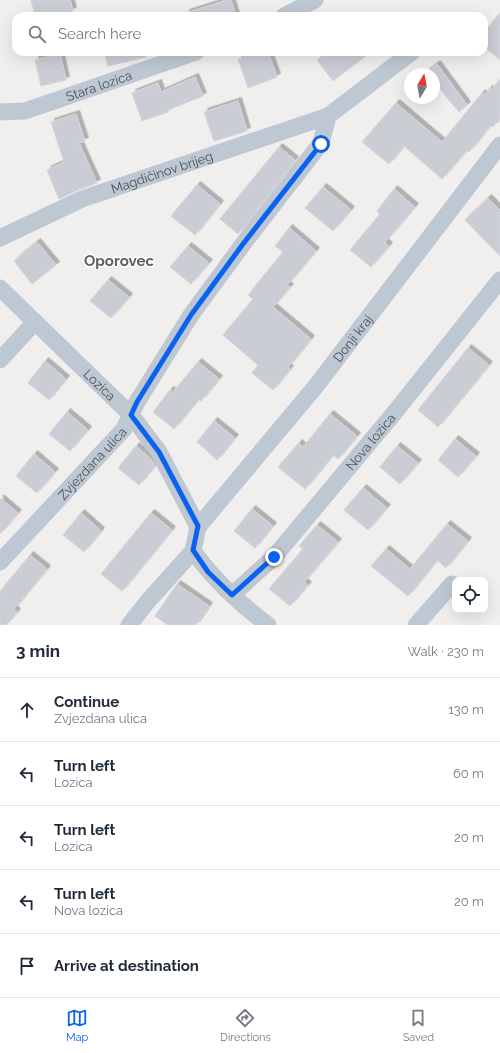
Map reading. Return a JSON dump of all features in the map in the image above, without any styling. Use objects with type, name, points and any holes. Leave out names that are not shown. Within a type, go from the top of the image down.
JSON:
[{"type":"street","points":[[292,12],[315,0]]},
{"type":"street","name":"Stara lozica","points":[[0,112],[25,110],[184,56]]},
{"type":"street","name":"Magdičinov brijeg","points":[[0,238],[82,200],[328,116],[407,56]]},
{"type":"street","name":"Zvjezdana ulica","points":[[0,562],[124,428],[137,402],[191,315],[243,244],[321,144],[328,116]]},
{"type":"street","name":"Donji kraj","points":[[198,526],[316,386],[500,145]]},
{"type":"street","name":"Nova lozica","points":[[232,595],[274,557],[395,412],[500,280]]},
{"type":"street","name":"Lozica","points":[[0,288],[131,415],[159,452],[198,526]]},
{"type":"street","points":[[0,360],[35,322]]},
{"type":"street","points":[[129,625],[193,550],[198,526]]},
{"type":"street","points":[[193,550],[208,572],[232,595],[268,625]]},
{"type":"street","points":[[416,625],[452,584]]},
{"type":"building","points":[[31,0],[70,0],[73,11],[69,12],[34,12]]},
{"type":"building","points":[[231,0],[235,12],[189,12]]},
{"type":"building","points":[[500,13],[500,60],[488,50],[488,27]]},
{"type":"building","points":[[52,56],[60,56],[66,80],[41,86],[35,60]]},
{"type":"building","points":[[105,56],[146,56],[146,57],[108,66]]},
{"type":"building","points":[[247,56],[269,56],[277,77],[248,88],[238,59]]},
{"type":"building","points":[[322,56],[366,56],[333,81],[317,60]]},
{"type":"building","points":[[437,64],[440,68],[432,68]]},
{"type":"building","points":[[440,68],[467,105],[459,112],[440,89]]},
{"type":"building","points":[[195,77],[203,96],[168,110],[168,112],[142,121],[132,93],[158,83],[161,92]]},
{"type":"building","points":[[500,80],[500,118],[493,127],[490,126],[469,152],[467,150],[442,179],[404,146],[389,164],[362,142],[396,103],[442,142],[482,93],[484,95],[489,89],[491,90]]},
{"type":"building","points":[[238,101],[247,131],[214,141],[204,112]]},
{"type":"building","points":[[76,114],[85,141],[79,143],[97,183],[59,199],[47,170],[64,162],[51,122]]},
{"type":"building","points":[[279,147],[295,160],[238,234],[220,219]]},
{"type":"building","points":[[197,185],[220,204],[195,235],[171,216]]},
{"type":"building","points":[[323,187],[351,210],[333,231],[305,208]]},
{"type":"building","points":[[394,189],[415,207],[385,242],[389,246],[371,267],[350,250],[380,214],[377,211]]},
{"type":"building","points":[[488,198],[500,210],[500,256],[465,220]]},
{"type":"building","points":[[289,228],[316,251],[287,285],[290,287],[273,307],[311,339],[288,367],[290,369],[273,390],[252,373],[258,365],[223,335],[253,299],[248,295],[283,252],[275,246]]},
{"type":"building","points":[[37,242],[56,265],[32,284],[14,261]]},
{"type":"building","points":[[188,246],[209,263],[191,284],[170,267]]},
{"type":"building","points":[[108,280],[129,297],[111,318],[90,301]]},
{"type":"building","points":[[468,348],[489,365],[438,427],[418,410]]},
{"type":"building","points":[[45,361],[66,379],[49,400],[28,383]]},
{"type":"building","points":[[198,362],[219,379],[201,401],[199,399],[174,429],[153,412],[170,390],[173,392]]},
{"type":"building","points":[[67,412],[88,430],[70,451],[49,434]]},
{"type":"building","points":[[330,414],[357,436],[338,459],[333,455],[305,489],[278,467],[299,443],[303,447]]},
{"type":"building","points":[[214,421],[235,438],[217,460],[197,442]]},
{"type":"building","points":[[455,439],[476,456],[458,477],[438,460]]},
{"type":"building","points":[[136,446],[151,459],[155,466],[139,485],[118,468]]},
{"type":"building","points":[[397,446],[418,463],[400,484],[380,467]]},
{"type":"building","points":[[34,454],[55,472],[37,493],[16,476]]},
{"type":"building","points":[[363,488],[387,508],[368,530],[344,510]]},
{"type":"building","points":[[0,498],[18,513],[0,534]]},
{"type":"building","points":[[252,509],[273,526],[255,548],[234,531]]},
{"type":"building","points":[[81,513],[101,531],[84,552],[63,535]]},
{"type":"building","points":[[151,513],[172,530],[122,591],[101,574]]},
{"type":"building","points":[[447,524],[468,541],[446,568],[437,560],[408,596],[371,566],[386,549],[410,569]]},
{"type":"building","points":[[317,525],[338,542],[304,582],[308,585],[290,606],[269,589],[303,549],[299,546]]},
{"type":"building","points":[[30,555],[47,569],[14,609],[17,612],[6,625],[0,625],[0,591]]},
{"type":"building","points":[[177,584],[209,606],[196,625],[168,625],[155,616]]},
{"type":"district","name":"Oporovec","points":[[119,261]]},
{"type":"route","points":[[274,557],[232,595],[208,572],[193,550],[198,526],[159,452],[131,415],[137,402],[191,315],[243,244],[321,144]]}]
